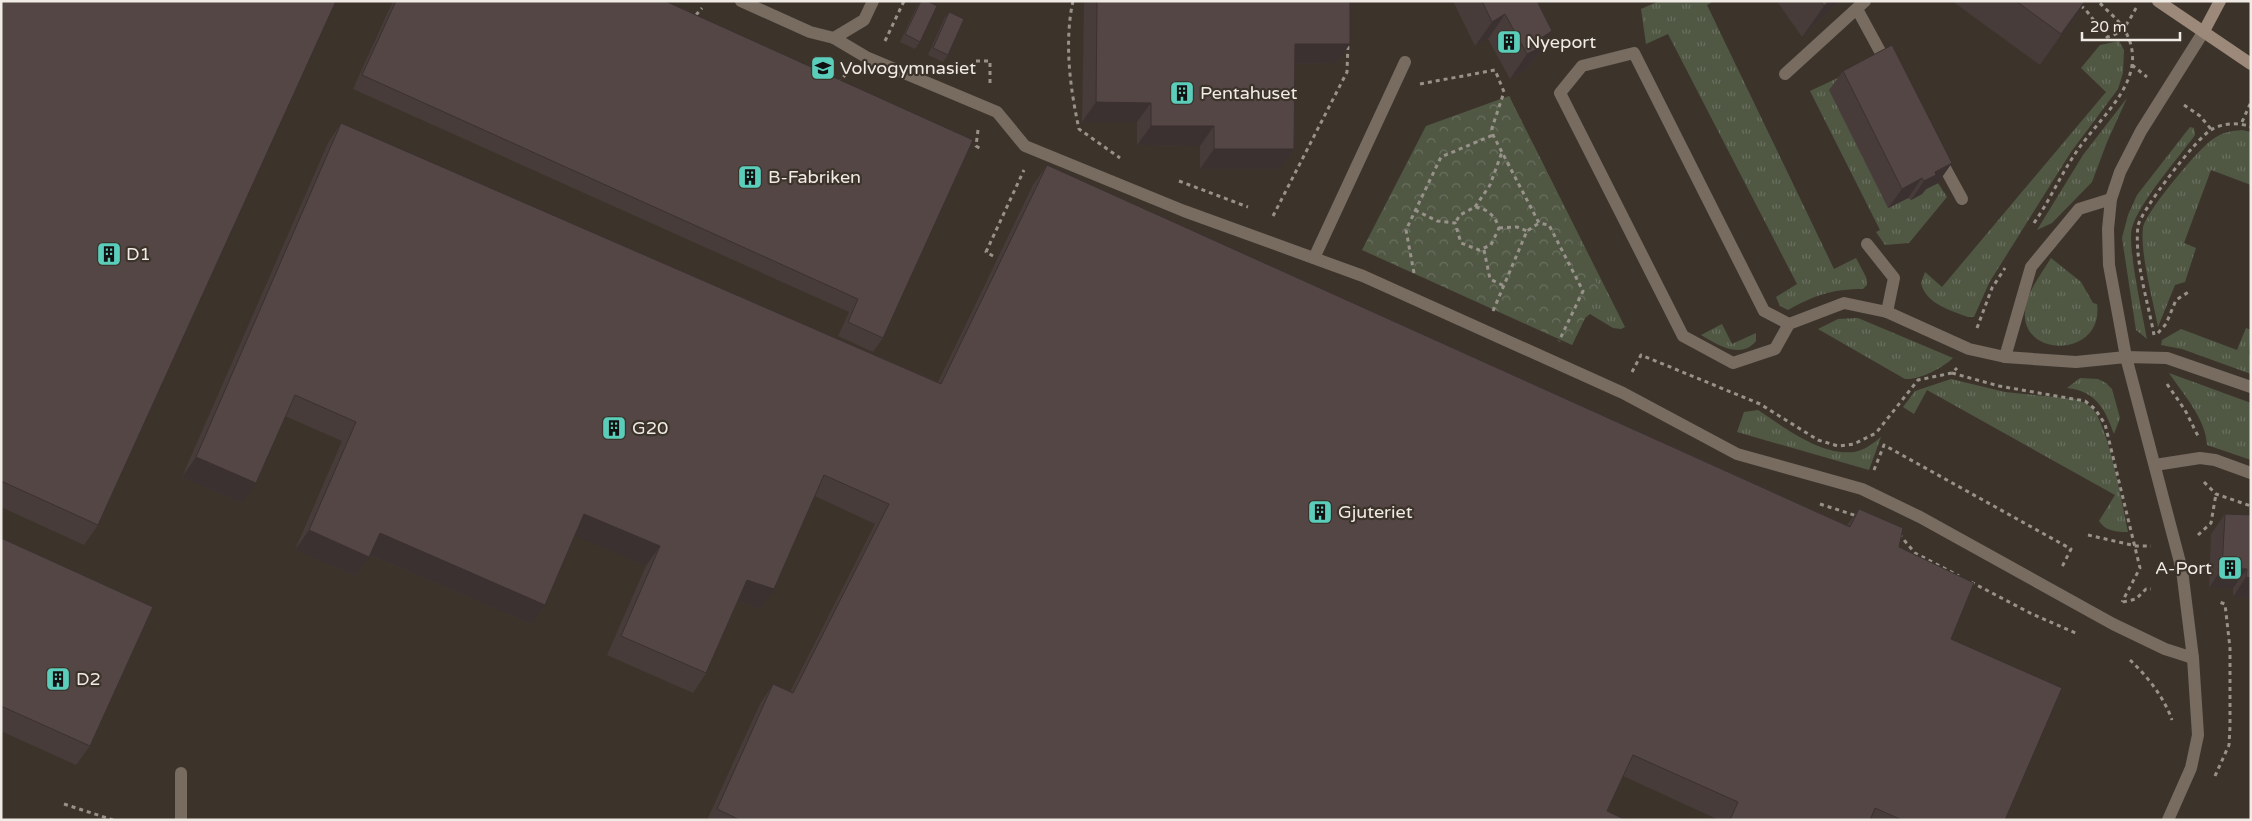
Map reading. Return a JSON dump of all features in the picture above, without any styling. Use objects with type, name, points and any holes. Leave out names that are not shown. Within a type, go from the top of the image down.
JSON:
[{"type":"main road","points":[[2158,1],[2251,64]]},
{"type":"main road","points":[[2204,31],[2220,1]]},
{"type":"street","points":[[741,1],[810,32],[834,38],[866,58],[997,112],[1025,146],[1184,212],[1363,276],[1623,393],[1737,454],[1862,489],[1920,517],[2113,624],[2165,649],[2193,658]]},
{"type":"street","points":[[834,38],[864,20],[873,1]]},
{"type":"street","points":[[1785,74],[1861,5],[1895,78]]},
{"type":"street","points":[[2168,820],[2191,768],[2196,744],[2198,710],[2193,658],[2182,570],[2126,357],[2109,265],[2108,230],[2111,199],[2120,172],[2141,131],[2204,31]]},
{"type":"street","points":[[1790,324],[1764,311],[1634,53],[1582,66],[1560,94],[1683,336],[1733,363],[1775,349],[1790,324],[1844,303],[1887,312],[1969,348],[2005,357],[2076,362],[2126,357],[2167,358],[2251,387]]},
{"type":"street","points":[[1314,258],[1405,62]]},
{"type":"street","points":[[1934,147],[1962,199]]},
{"type":"street","points":[[2005,357],[2031,267],[2079,209],[2111,199]]},
{"type":"street","points":[[1867,244],[1894,278],[1887,312]]},
{"type":"street","points":[[2155,465],[2200,458],[2215,460],[2251,473]]},
{"type":"street","points":[[181,773],[181,820]]},
{"type":"path","points":[[884,43],[904,1]]},
{"type":"path","points":[[1073,1],[1070,16],[1069,60],[1074,108],[1079,129],[1126,161]]},
{"type":"path","points":[[2074,1],[2085,9],[2107,37],[2116,36],[2131,18]]},
{"type":"path","points":[[2032,226],[2077,150],[2115,103],[2129,80],[2132,64],[2131,46],[2124,28],[2098,1]]},
{"type":"path","points":[[696,15],[702,8]]},
{"type":"path","points":[[1273,216],[1347,72],[1348,37]]},
{"type":"path","points":[[2132,64],[2138,68]]},
{"type":"path","points":[[836,85],[850,70]]},
{"type":"path","points":[[1392,89],[1495,70],[1504,92],[1492,128],[1493,135],[1539,223]]},
{"type":"path","points":[[2175,100],[2200,116],[2211,129]]},
{"type":"path","points":[[2242,122],[2251,102]]},
{"type":"path","points":[[2190,291],[2176,300],[2166,324],[2154,338],[2137,244],[2138,224],[2148,206],[2195,144],[2211,129],[2242,122],[2251,127]]},
{"type":"path","points":[[1414,276],[1406,230],[1441,157],[1493,135]]},
{"type":"path","points":[[1476,207],[1490,212],[1499,228],[1496,239],[1484,250],[1468,248],[1460,243],[1455,223],[1460,215],[1476,207],[1490,185],[1502,151]]},
{"type":"path","points":[[993,256],[986,252],[1025,168]]},
{"type":"path","points":[[1195,186],[1256,210]]},
{"type":"path","points":[[1415,210],[1437,221],[1455,223]]},
{"type":"path","points":[[1264,213],[1282,220]]},
{"type":"path","points":[[1493,311],[1527,230],[1539,223],[1549,224],[1583,291],[1559,341]]},
{"type":"path","points":[[1499,228],[1517,227],[1527,230]]},
{"type":"path","points":[[1484,250],[1490,279],[1504,286]]},
{"type":"path","points":[[1976,334],[1992,288],[2007,265]]},
{"type":"path","points":[[1970,322],[1978,326]]},
{"type":"path","points":[[1641,355],[1760,404],[1818,440],[1838,446],[1854,444],[1876,433],[1918,380],[1952,373],[1998,386],[2085,401],[2095,409],[2105,424],[2136,546],[2140,568],[2122,602]]},
{"type":"path","points":[[1952,373],[1963,363]]},
{"type":"path","points":[[2165,380],[2198,432],[2200,445]]},
{"type":"path","points":[[1874,471],[1884,445],[2070,549],[2061,569],[2068,573]]},
{"type":"path","points":[[2204,479],[2205,485],[2216,494],[2251,506]]},
{"type":"path","points":[[2195,537],[2211,523],[2216,494]]},
{"type":"path","points":[[1818,504],[1864,519]]},
{"type":"path","points":[[1891,530],[1900,534],[1915,553],[2032,614],[2086,637]]},
{"type":"path","points":[[2088,535],[2136,546],[2154,546]]},
{"type":"path","points":[[2115,598],[2122,602],[2136,599],[2146,589],[2151,589]]},
{"type":"path","points":[[2212,784],[2228,746],[2230,727],[2230,648],[2225,604],[2219,602]]},
{"type":"path","points":[[2128,659],[2146,675],[2169,712],[2173,724]]},
{"type":"path","points":[[64,804],[113,820]]},
{"type":"green space","points":[[1659,1],[1714,1],[1707,5],[1834,269],[1856,258],[1866,277],[1867,285],[1863,289],[1842,290],[1824,294],[1788,310],[1780,306],[1776,297],[1797,284],[1668,34],[1646,44],[1641,9]]},
{"type":"green space","points":[[2119,41],[2124,50],[2123,73],[2118,89],[2071,152],[1989,283],[1974,317],[1954,312],[1933,301],[1921,283],[1925,272],[1942,287],[2106,92],[2081,68],[2100,45]]},
{"type":"green space","points":[[1876,60],[1888,208],[1938,183],[1947,197],[1909,243],[1885,245],[1876,232],[1880,230],[1810,91]]},
{"type":"green space","points":[[1509,96],[1625,327],[1621,329],[1613,328],[1590,314],[1585,318],[1572,345],[1495,128]]},
{"type":"green space","points":[[1509,96],[1599,288],[1572,345],[1362,250],[1426,126]]},
{"type":"green space","points":[[2127,98],[2107,142],[2092,182],[2052,223],[2037,230],[2083,155]]},
{"type":"green space","points":[[2190,127],[2194,128],[2195,135],[2150,194],[2132,228],[2133,265],[2147,339],[2136,330],[2122,238],[2128,215],[2137,195]]},
{"type":"green space","points":[[2242,130],[2251,132],[2251,185],[2211,170],[2184,243],[2196,248],[2185,282],[2175,285],[2158,327],[2143,251],[2143,228],[2146,220],[2174,181],[2206,145],[2224,133]]},
{"type":"green space","points":[[2051,258],[2081,282],[2093,303],[2097,304],[2095,323],[2086,336],[2073,344],[2057,346],[2042,342],[2031,333],[2025,318],[2030,293]]},
{"type":"green space","points":[[1858,318],[1953,358],[1930,373],[1917,378],[1905,379],[1818,329],[1838,319]]},
{"type":"green space","points":[[1722,324],[1732,344],[1756,333],[1756,341],[1750,347],[1736,350],[1721,346],[1701,335]]},
{"type":"green space","points":[[2246,328],[2251,330],[2249,354],[2251,355],[2251,374],[2182,349],[2161,345],[2162,340],[2181,329],[2237,350]]},
{"type":"green space","points":[[2169,373],[2251,403],[2251,460],[2207,445],[2206,435],[2198,416]]},
{"type":"green space","points":[[2080,378],[2098,379],[2112,389],[2120,418],[2114,434],[2103,409],[2092,397],[2077,390],[2067,388]]},
{"type":"green space","points":[[1951,379],[2005,392],[2075,399],[2090,406],[2104,431],[2128,532],[2108,529],[2099,521],[2115,495],[1927,390],[1914,414],[1903,407],[1915,391]]},
{"type":"green space","points":[[1758,410],[1803,439],[1828,450],[1854,452],[1868,446],[1881,437],[1869,470],[1737,432],[1744,412]]},
{"type":"building","name":"D1","points":[[1,1],[336,1],[98,525],[1,481]]},
{"type":"building","name":"B-Fabriken","points":[[396,1],[665,1],[973,140],[883,338],[848,322],[858,299],[362,75]]},
{"type":"building","points":[[921,1],[927,1],[937,6],[920,42],[905,34]]},
{"type":"building","name":"Pentahuset","points":[[1097,1],[1350,1],[1350,44],[1295,44],[1294,149],[1214,149],[1214,126],[1151,126],[1151,103],[1096,102]]},
{"type":"building","points":[[1482,1],[1537,1],[1552,31],[1541,38],[1544,46],[1527,54],[1505,14],[1492,22]]},
{"type":"building","points":[[1820,1],[1829,1],[1824,6]]},
{"type":"building","points":[[2016,1],[2085,1],[2061,34]]},
{"type":"building","points":[[949,12],[964,19],[948,55],[933,48]]},
{"type":"building","points":[[1892,45],[1952,163],[1935,172],[1936,175],[1924,181],[1922,178],[1902,189],[1843,71]]},
{"type":"building","name":"Gjuteriet","points":[[341,123],[941,384],[1047,165],[1850,527],[1859,509],[1903,528],[1899,547],[1974,583],[1951,639],[2062,688],[2005,820],[1902,820],[1875,808],[1870,820],[1730,820],[1738,802],[1633,755],[1607,811],[1626,820],[740,820],[717,809],[773,684],[793,693],[889,504],[824,475],[774,589],[747,580],[706,673],[621,636],[660,546],[584,514],[545,605],[380,533],[369,557],[309,530],[356,422],[295,395],[256,483],[196,457]]},
{"type":"building","points":[[2225,514],[2251,515],[2251,578],[2246,577],[2247,569],[2222,568]]},
{"type":"building","name":"D2","points":[[1,538],[153,607],[90,746],[1,706]]},
{"type":"place","name":"Nyeport","points":[[1509,42]]},
{"type":"place","name":"Volvogymnasiet","points":[[823,68]]},
{"type":"place","name":"Pentahuset","points":[[1182,93]]},
{"type":"place","name":"B-Fabriken","points":[[750,177]]},
{"type":"place","name":"D1","points":[[109,254]]},
{"type":"place","name":"G20","points":[[614,428]]},
{"type":"place","name":"Gjuteriet","points":[[1320,512]]},
{"type":"place","name":"A-Port","points":[[2230,568]]},
{"type":"place","name":"D2","points":[[58,679]]}]
